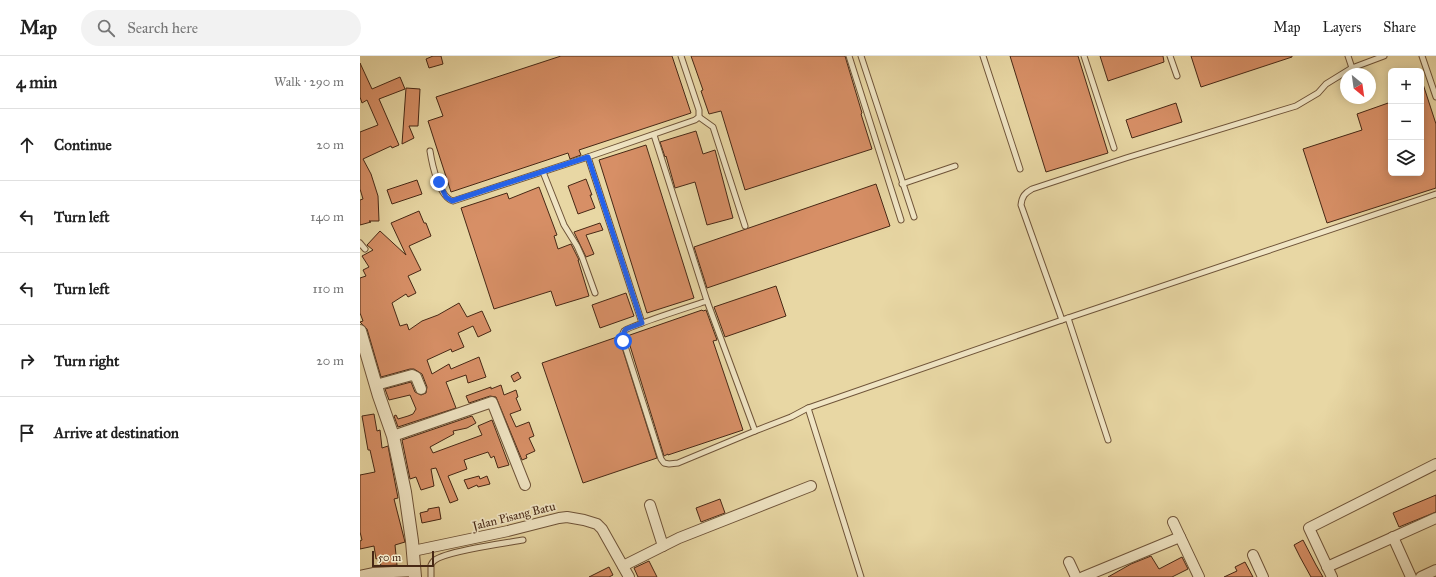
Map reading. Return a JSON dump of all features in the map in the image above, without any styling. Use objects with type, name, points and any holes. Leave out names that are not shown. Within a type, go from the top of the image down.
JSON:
[{"type":"street","points":[[360,330],[393,436],[405,492],[415,574],[373,573],[360,576]]},
{"type":"street","points":[[376,385],[412,375],[416,377],[421,389]]},
{"type":"street","points":[[393,436],[492,402],[525,485]]},
{"type":"street","points":[[1332,577],[1309,528],[1436,464]]},
{"type":"street","points":[[623,566],[663,546],[811,486]]},
{"type":"street","points":[[650,505],[663,546]]},
{"type":"street","name":"Jalan Pisang Batu","points":[[413,551],[467,541],[552,519],[568,517],[597,524],[602,529],[629,577]]},
{"type":"street","points":[[1327,567],[1436,518]]},
{"type":"street","points":[[1173,522],[1196,576]]},
{"type":"street","points":[[1083,577],[1180,537]]},
{"type":"street","points":[[1393,537],[1411,577]]},
{"type":"street","points":[[1253,554],[1264,577]]},
{"type":"street","points":[[1069,562],[1076,577]]},
{"type":"street","points":[[1421,577],[1436,570]]},
{"type":"lane","points":[[430,151],[441,187],[446,197],[452,201],[654,135],[695,120],[698,117],[699,110],[681,56]]},
{"type":"lane","points":[[849,56],[901,220]]},
{"type":"lane","points":[[861,56],[914,217]]},
{"type":"lane","points":[[983,56],[1020,169]]},
{"type":"lane","points":[[1084,56],[1114,148]]},
{"type":"lane","points":[[1170,56],[1177,76]]},
{"type":"lane","points":[[1348,56],[1352,68],[1384,56]]},
{"type":"lane","points":[[1422,56],[1436,97]]},
{"type":"lane","points":[[1108,440],[1065,319],[1021,205],[1024,193],[1126,158],[1296,106],[1318,93],[1326,84],[1340,75]]},
{"type":"lane","points":[[698,117],[713,127],[745,226]]},
{"type":"lane","points":[[654,135],[707,301],[755,431]]},
{"type":"lane","points":[[588,157],[642,323]]},
{"type":"lane","points":[[902,184],[955,166]]},
{"type":"lane","points":[[542,172],[564,225],[582,257],[594,293]]},
{"type":"lane","points":[[707,301],[642,323],[626,329],[624,332],[623,341],[661,459],[664,463],[669,464],[686,460],[791,417],[808,408],[1065,319],[1436,194]]},
{"type":"lane","points":[[360,243],[365,249]]},
{"type":"lane","points":[[808,408],[861,577]]},
{"type":"lane","points":[[431,577],[431,565],[435,560],[441,557],[462,551],[523,540]]},
{"type":"building","points":[[433,56],[441,56],[443,64],[429,68],[426,59]]},
{"type":"building","points":[[561,56],[672,56],[691,113],[579,150],[581,155],[570,159],[568,153],[451,192],[428,121],[443,116],[436,97]]},
{"type":"building","points":[[691,56],[845,56],[872,149],[745,190],[721,111],[709,114],[701,91],[703,90]]},
{"type":"building","points":[[1010,56],[1078,56],[1108,153],[1046,172]]},
{"type":"building","points":[[1100,56],[1163,56],[1164,62],[1108,81]]},
{"type":"building","points":[[1191,56],[1292,56],[1292,57],[1201,87]]},
{"type":"building","points":[[360,63],[372,89],[400,77],[405,89],[379,99],[399,145],[392,148],[391,146],[363,159],[371,174],[378,196],[379,221],[369,221],[371,222],[360,225],[360,200],[363,199],[360,189],[360,132],[378,125],[367,100],[362,103],[360,97]]},
{"type":"building","points":[[1424,87],[1436,124],[1436,188],[1327,223],[1303,149],[1362,130],[1357,114],[1388,103],[1388,176],[1424,176]]},
{"type":"building","points":[[406,88],[420,89],[418,126],[409,126],[414,138],[402,144]]},
{"type":"building","points":[[1176,103],[1182,122],[1132,138],[1126,120]]},
{"type":"building","points":[[696,131],[703,154],[715,150],[733,218],[707,225],[695,182],[675,188],[666,156],[665,157],[660,142]]},
{"type":"building","points":[[646,145],[694,298],[647,313],[599,160]]},
{"type":"building","points":[[586,179],[595,208],[578,214],[568,186]]},
{"type":"building","points":[[417,180],[422,194],[392,204],[387,190]]},
{"type":"building","points":[[876,184],[890,226],[707,288],[694,247]]},
{"type":"building","points":[[539,187],[557,235],[554,236],[558,249],[571,244],[579,260],[589,296],[556,306],[551,291],[494,309],[461,208],[507,193],[509,199]]},
{"type":"building","points":[[419,211],[431,236],[409,246],[421,270],[408,276],[416,293],[408,297],[406,294],[392,303],[400,326],[407,324],[409,330],[422,321],[438,315],[459,303],[467,317],[482,311],[491,331],[478,337],[473,326],[458,333],[464,347],[452,352],[451,349],[427,360],[432,374],[449,364],[451,369],[479,357],[486,377],[468,383],[466,375],[446,382],[456,408],[398,427],[394,416],[396,415],[398,419],[408,416],[413,414],[416,409],[410,395],[389,400],[385,389],[411,382],[415,392],[421,395],[426,393],[427,387],[422,374],[414,369],[381,377],[367,329],[360,322],[363,321],[360,313],[360,278],[366,276],[363,270],[369,267],[362,256],[373,250],[367,245],[380,231],[406,255],[391,223]]},
{"type":"building","points":[[600,223],[603,230],[586,235],[594,254],[586,257],[574,232]]},
{"type":"building","points":[[776,286],[786,316],[725,337],[714,307]]},
{"type":"building","points":[[626,293],[634,316],[600,328],[592,305]]},
{"type":"building","points":[[702,310],[706,310],[717,340],[713,341],[743,430],[664,456],[627,336]]},
{"type":"building","points":[[617,337],[619,338],[657,458],[583,483],[542,363]]},
{"type":"building","points":[[518,372],[521,378],[514,382],[511,376]]},
{"type":"building","points":[[501,385],[504,395],[516,390],[518,397],[516,398],[521,410],[510,414],[516,427],[529,422],[534,436],[529,438],[535,451],[526,455],[527,458],[522,460],[496,397],[490,396],[469,403],[466,396]]},
{"type":"building","points":[[374,414],[377,431],[380,430],[382,448],[388,446],[398,498],[394,499],[405,542],[395,545],[397,565],[381,566],[379,558],[376,559],[374,546],[360,549],[360,541],[362,540],[360,532],[360,475],[375,472],[370,450],[368,450],[362,416]]},
{"type":"building","points":[[472,416],[476,423],[467,428],[453,431],[454,434],[430,447],[433,453],[482,435],[478,426],[492,420],[509,465],[498,468],[494,456],[491,458],[488,452],[464,460],[467,469],[448,476],[458,500],[450,503],[436,468],[431,469],[434,486],[421,490],[416,477],[410,479],[402,440]]},
{"type":"building","points":[[479,476],[480,479],[487,476],[490,484],[478,487],[477,485],[468,489],[464,480]]},
{"type":"building","points":[[1436,495],[1436,512],[1399,527],[1393,513]]},
{"type":"building","points":[[720,499],[725,513],[701,522],[696,508]]},
{"type":"building","points":[[439,507],[441,519],[422,523],[420,513],[428,511],[428,509]]},
{"type":"building","points":[[1303,540],[1323,577],[1311,577],[1300,557],[1294,545]]},
{"type":"building","points":[[1151,556],[1159,569],[1182,557],[1188,569],[1172,577],[1108,577],[1131,564]]},
{"type":"building","points":[[649,561],[657,577],[638,577],[634,568]]},
{"type":"building","points":[[1245,562],[1253,577],[1224,577],[1237,571],[1235,567]]},
{"type":"building","points":[[609,567],[613,575],[609,577],[589,577]]},
{"type":"route","points":[[439,182],[449,200],[458,200],[588,157],[642,323],[626,329],[623,336],[623,341]]}]
